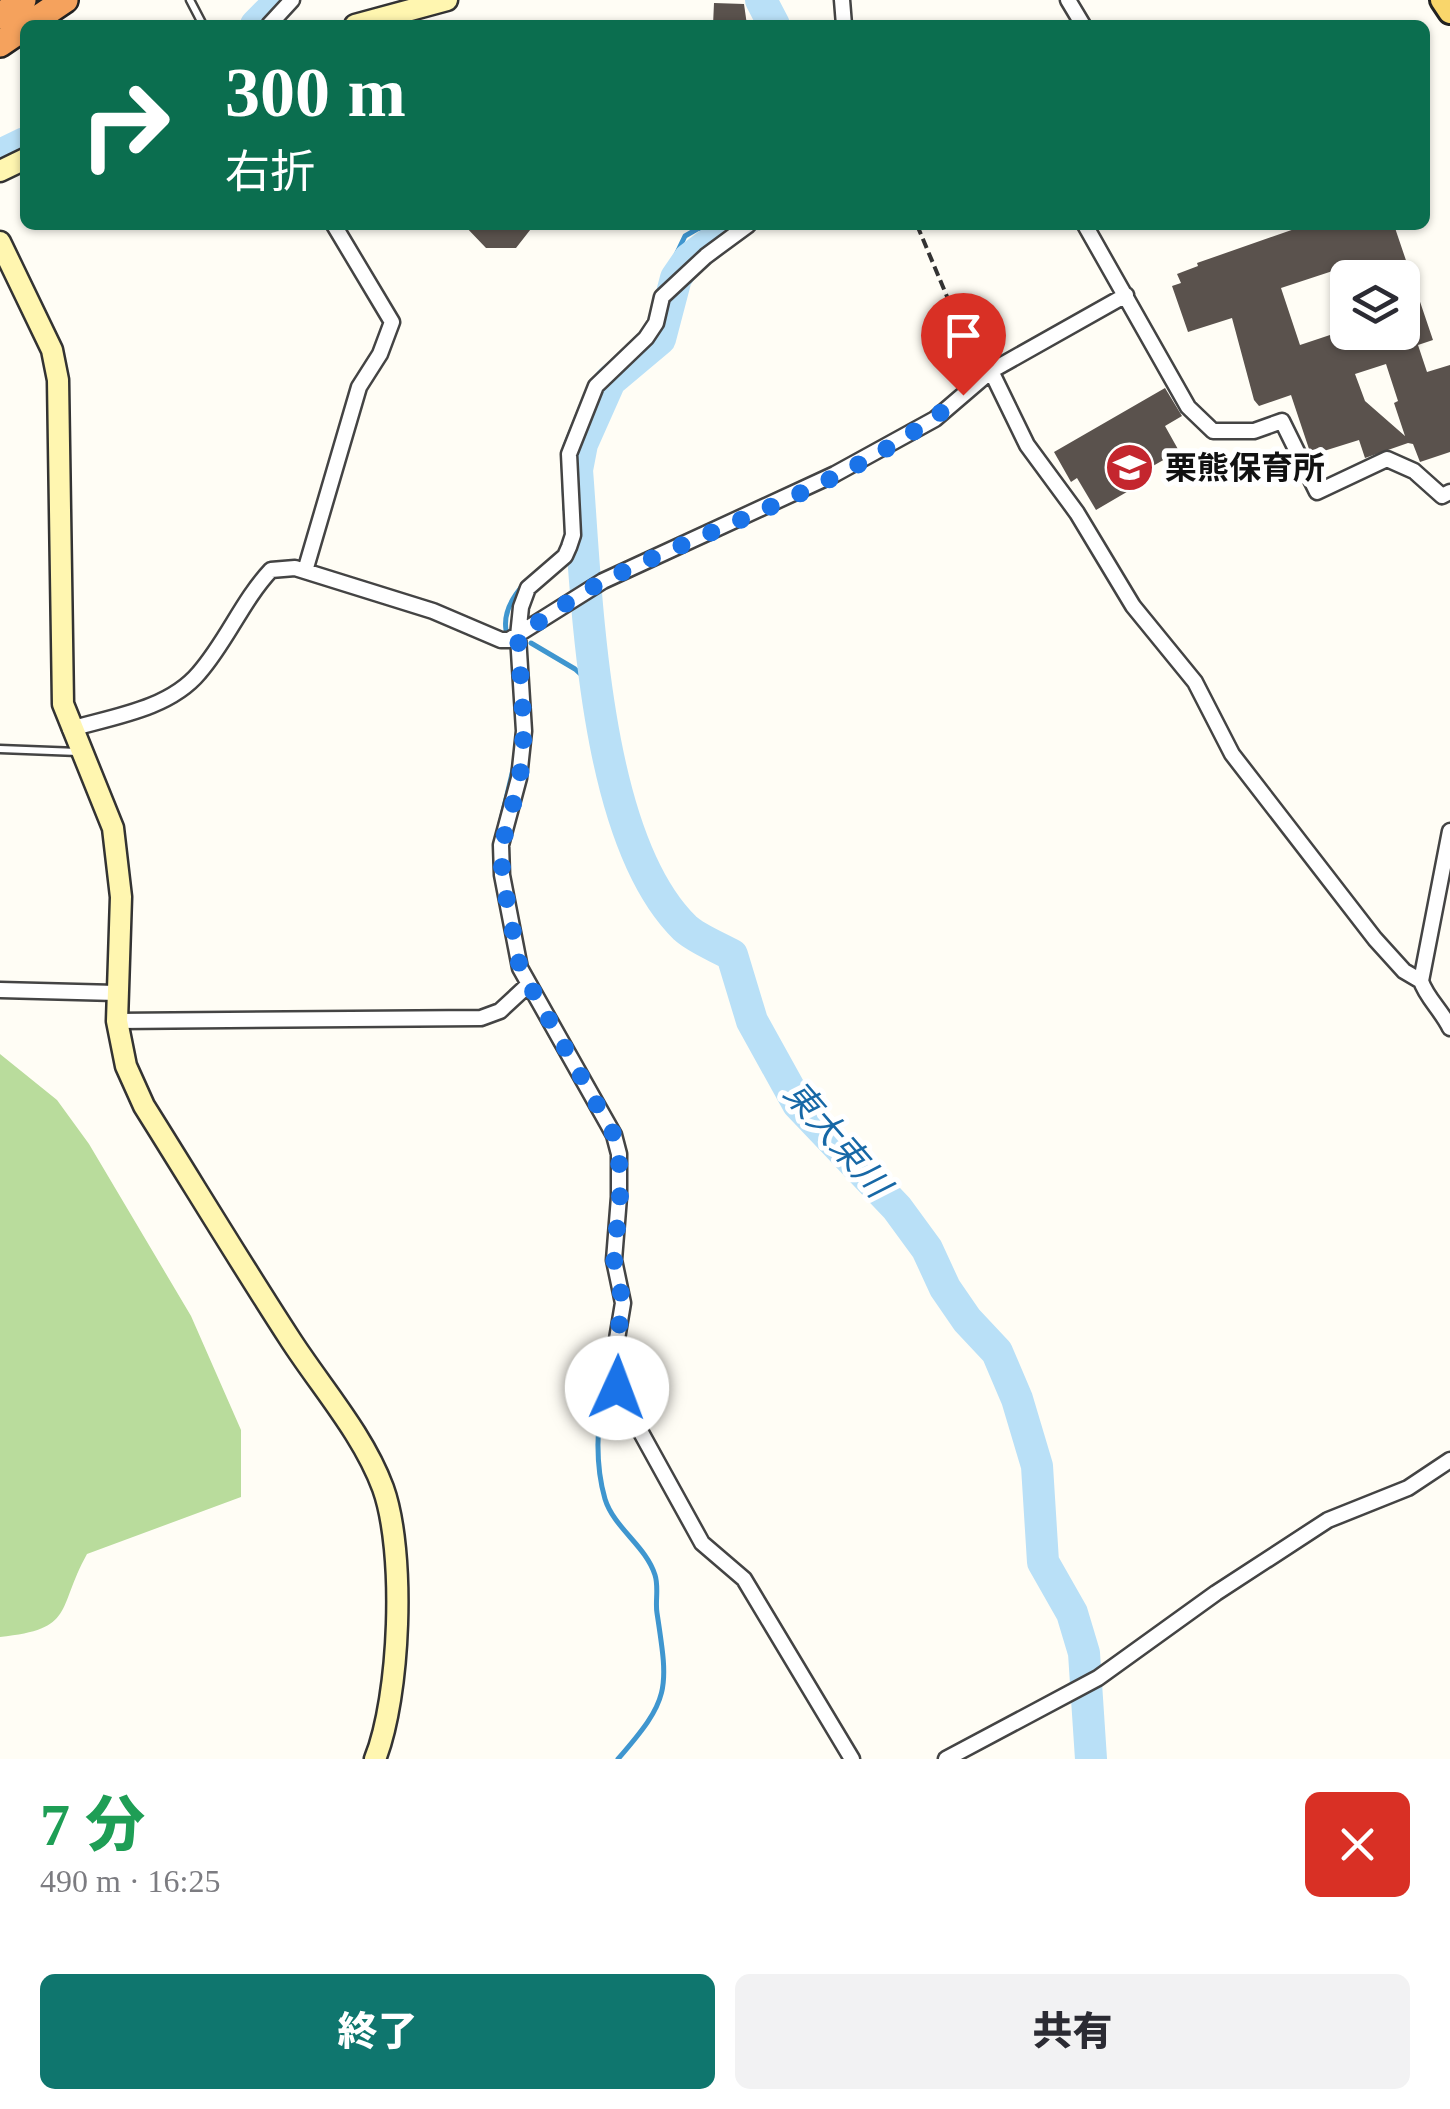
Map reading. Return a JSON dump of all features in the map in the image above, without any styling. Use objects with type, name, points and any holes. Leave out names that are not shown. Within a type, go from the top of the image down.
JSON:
[{"type":"highway","points":[[0,16],[23,0]]},
{"type":"highway","points":[[35,20],[65,0]]},
{"type":"main road","points":[[1442,0],[1450,12]]},
{"type":"street","points":[[273,20],[292,0]]},
{"type":"street","points":[[373,20],[447,0]]},
{"type":"street","points":[[305,572],[359,387],[380,354],[392,322],[337,230]]},
{"type":"street","points":[[741,230],[706,256],[672,290],[646,338],[596,386],[581,417],[568,470],[573,536],[565,556],[528,588],[521,607],[518,636],[524,731],[520,778],[502,845],[502,875],[525,987],[540,1000],[605,1119],[619,1154],[614,1260],[623,1320],[612,1368],[617,1388],[702,1543],[744,1579],[852,1759]]},
{"type":"street","points":[[1089,230],[1188,407],[1213,431],[1254,431],[1282,420],[1317,492],[1387,459],[1414,470],[1447,499]]},
{"type":"street","points":[[0,242],[52,350],[58,380],[63,704],[79,752],[107,811],[120,862],[116,992],[126,1066],[144,1106],[290,1340],[365,1450],[383,1488],[393,1526],[394,1649],[390,1714],[375,1759]]},
{"type":"street","points":[[70,730],[146,707],[179,691],[199,674],[252,591],[271,570],[305,572],[433,611],[500,640],[518,636],[594,588],[836,474],[934,419],[991,372],[1126,294]]},
{"type":"street","points":[[991,372],[1027,445],[1077,514],[1142,619],[1196,682],[1232,754],[1375,939],[1404,971],[1422,981]]},
{"type":"street","points":[[1450,831],[1422,981],[1425,993],[1436,1001],[1450,1028]]},
{"type":"street","points":[[118,1021],[481,1018],[500,1012],[525,987]]},
{"type":"street","points":[[0,990],[116,992]]},
{"type":"street","points":[[946,1759],[1098,1678],[1216,1593],[1328,1520],[1408,1488],[1450,1460]]},
{"type":"lane","points":[[0,749],[79,752]]},
{"type":"path","points":[[919,230],[951,306],[991,372]]},
{"type":"green space","points":[[0,1054],[57,1100],[89,1144],[191,1316],[241,1430],[241,1497],[87,1554],[66,1603],[53,1622],[41,1629],[0,1637]]},
{"type":"building","points":[[714,3],[744,4],[746,20],[713,20]]},
{"type":"building","points":[[469,230],[530,230],[516,248],[486,248]]},
{"type":"building","points":[[1292,230],[1396,230],[1406,260],[1330,260],[1330,272],[1281,288],[1300,345],[1330,335],[1330,350],[1420,350],[1427,372],[1450,365],[1450,452],[1420,462],[1413,444],[1408,443],[1365,458],[1359,440],[1311,455],[1291,395],[1259,406],[1254,400],[1232,318],[1188,332],[1172,286],[1181,283],[1177,274],[1198,266],[1197,263]],"holes":[[[1386,364],[1398,401],[1394,403],[1405,436],[1365,401],[1355,374]]]},
{"type":"building","points":[[1420,302],[1433,340],[1420,344]]},
{"type":"building","points":[[1165,388],[1182,416],[1165,426],[1179,451],[1132,478],[1137,486],[1096,510],[1077,478],[1071,482],[1054,452]]},
{"type":"waterway","points":[[261,20],[281,0]]},
{"type":"waterway","name":"東大束川","points":[[761,0],[771,20]]},
{"type":"waterway","points":[[0,155],[20,145]]},
{"type":"waterway","points":[[656,297],[685,236],[696,230]]},
{"type":"waterway","points":[[705,230],[721,235]]},
{"type":"waterway","name":"東大束川","points":[[727,230],[689,259],[676,278],[660,339],[610,381],[582,444],[577,470],[585,582],[600,712],[613,776],[630,836],[654,887],[685,928],[732,955],[752,1021],[798,1104],[897,1208],[927,1249],[945,1288],[967,1320],[997,1352],[1017,1399],[1037,1466],[1043,1562],[1072,1613],[1084,1653],[1091,1759]]},
{"type":"waterway","points":[[565,446],[591,382],[638,337]]},
{"type":"waterway","points":[[563,461],[565,510]]},
{"type":"waterway","points":[[506,630],[511,603],[522,586],[543,567]]},
{"type":"waterway","points":[[531,643],[575,669],[598,690]]},
{"type":"waterway","points":[[500,824],[515,761]]},
{"type":"waterway","points":[[495,863],[496,839]]},
{"type":"waterway","points":[[549,1033],[576,1080]]},
{"type":"waterway","points":[[607,1370],[598,1435],[601,1483],[609,1509],[645,1555],[655,1575],[664,1678],[662,1693],[648,1722],[618,1759]]},
{"type":"place","name":"栗熊保育所","points":[[1130,468]]},
{"type":"route","points":[[617,1388],[612,1368],[623,1320],[614,1260],[620,1197],[619,1154],[614,1135],[520,968],[502,875],[502,845],[520,778],[524,731],[518,636],[603,581],[836,474],[934,419],[963,395]]}]
